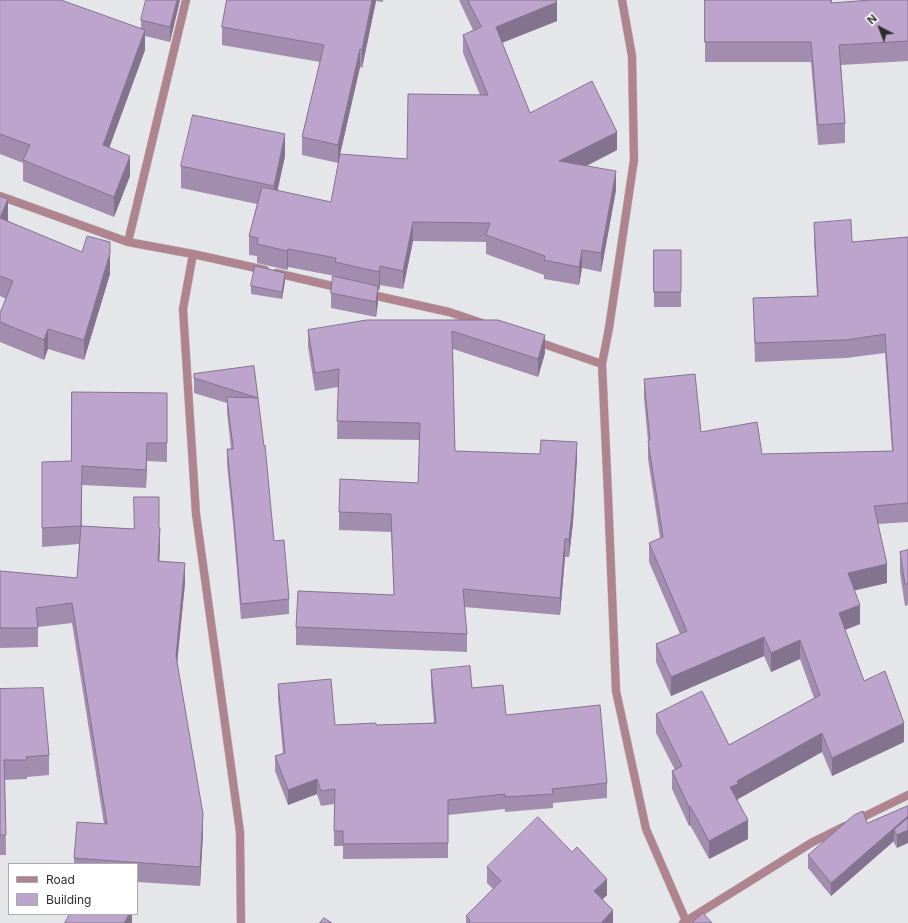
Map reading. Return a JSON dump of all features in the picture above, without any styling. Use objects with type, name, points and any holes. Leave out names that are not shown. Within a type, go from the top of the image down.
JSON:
[{"type":"street","points":[[128,242],[186,0]]},
{"type":"street","points":[[622,0],[632,56],[634,160],[609,328],[602,364],[616,691],[646,828],[684,922],[811,843],[908,795]]},
{"type":"street","points":[[0,196],[128,242],[193,254],[348,289]]},
{"type":"street","points":[[193,254],[183,309],[196,514],[240,832],[241,923]]},
{"type":"street","points":[[364,293],[449,312],[492,327]]},
{"type":"street","points":[[529,339],[602,364]]},
{"type":"building","points":[[0,0],[61,0],[145,30],[103,145],[130,156],[114,197],[23,160],[30,145],[0,134]]},
{"type":"building","points":[[146,0],[177,0],[170,27],[141,20]]},
{"type":"building","points":[[227,0],[372,0],[362,50],[360,49],[338,145],[302,137],[324,45],[222,27]]},
{"type":"building","points":[[468,0],[556,0],[557,2],[496,27],[530,113],[592,81],[617,132],[559,161],[616,171],[601,253],[582,250],[579,267],[544,260],[545,256],[486,235],[490,223],[413,222],[403,271],[380,266],[379,272],[335,262],[336,258],[288,249],[287,251],[257,244],[258,238],[249,236],[262,187],[331,202],[340,154],[407,159],[408,94],[488,95],[463,35],[481,27]]},
{"type":"building","points":[[705,0],[831,0],[831,3],[871,0],[908,0],[908,41],[839,45],[845,123],[818,125],[811,42],[705,42]]},
{"type":"building","points":[[193,115],[285,134],[274,186],[181,166]]},
{"type":"building","points":[[0,196],[8,199],[0,218]]},
{"type":"building","points":[[0,218],[82,252],[87,236],[110,242],[110,253],[84,340],[48,329],[44,340],[0,322],[0,313],[13,281],[0,276]]},
{"type":"building","points":[[851,220],[852,242],[908,237],[908,503],[874,506],[887,564],[848,573],[860,605],[839,613],[864,681],[885,671],[904,723],[832,758],[822,733],[737,781],[738,784],[730,787],[748,820],[709,841],[690,806],[689,807],[672,771],[682,766],[656,714],[702,691],[729,745],[820,695],[800,640],[771,653],[764,637],[671,677],[656,644],[687,631],[649,543],[663,537],[648,441],[650,440],[644,379],[695,374],[701,432],[757,422],[762,454],[893,451],[885,334],[846,340],[755,343],[753,298],[818,296],[814,223]]},
{"type":"building","points":[[654,250],[681,250],[681,292],[654,292]]},
{"type":"building","points":[[255,266],[285,273],[282,292],[251,286]]},
{"type":"building","points":[[333,276],[378,286],[376,302],[331,293]]},
{"type":"building","points":[[367,320],[498,320],[545,335],[538,359],[452,331],[455,451],[540,454],[541,440],[577,442],[573,504],[569,539],[565,539],[560,598],[463,589],[467,634],[296,627],[298,591],[394,595],[391,514],[339,512],[340,479],[418,483],[420,423],[337,421],[339,369],[315,373],[308,330]]},
{"type":"building","points":[[254,366],[258,398],[194,378],[194,374]]},
{"type":"building","points":[[72,392],[167,393],[167,443],[147,443],[146,470],[82,466],[81,526],[42,528],[42,462],[71,461]]},
{"type":"building","points":[[227,397],[258,398],[264,446],[265,445],[274,541],[284,540],[289,599],[241,604],[227,449],[233,449]]},
{"type":"building","points":[[134,497],[159,497],[160,528],[158,561],[185,563],[176,656],[203,814],[200,867],[74,858],[77,822],[107,824],[72,603],[36,608],[38,628],[0,628],[0,571],[77,578],[81,526],[134,529]]},
{"type":"building","points":[[908,550],[908,584],[905,584],[900,552]]},
{"type":"building","points":[[470,666],[472,688],[503,685],[506,715],[600,705],[607,783],[552,789],[553,794],[505,797],[505,794],[448,800],[448,843],[343,844],[343,831],[334,831],[335,789],[321,791],[317,779],[288,790],[275,756],[285,753],[278,684],[331,679],[335,725],[436,723],[431,670]]},
{"type":"building","points":[[43,688],[49,755],[26,757],[27,760],[4,760],[6,835],[0,835],[0,689]]},
{"type":"building","points":[[908,806],[908,816],[831,883],[808,855],[854,815],[863,811],[867,823]]},
{"type":"building","points":[[538,817],[572,852],[577,847],[607,879],[594,891],[613,910],[602,922],[603,923],[469,923],[470,920],[466,916],[501,881],[487,867]]},
{"type":"building","points":[[908,818],[908,830],[897,835],[894,830]]},
{"type":"building","points":[[703,913],[712,923],[692,923]]},
{"type":"building","points":[[69,915],[128,915],[124,923],[65,923]]},
{"type":"building","points":[[324,918],[332,923],[320,923]]}]
